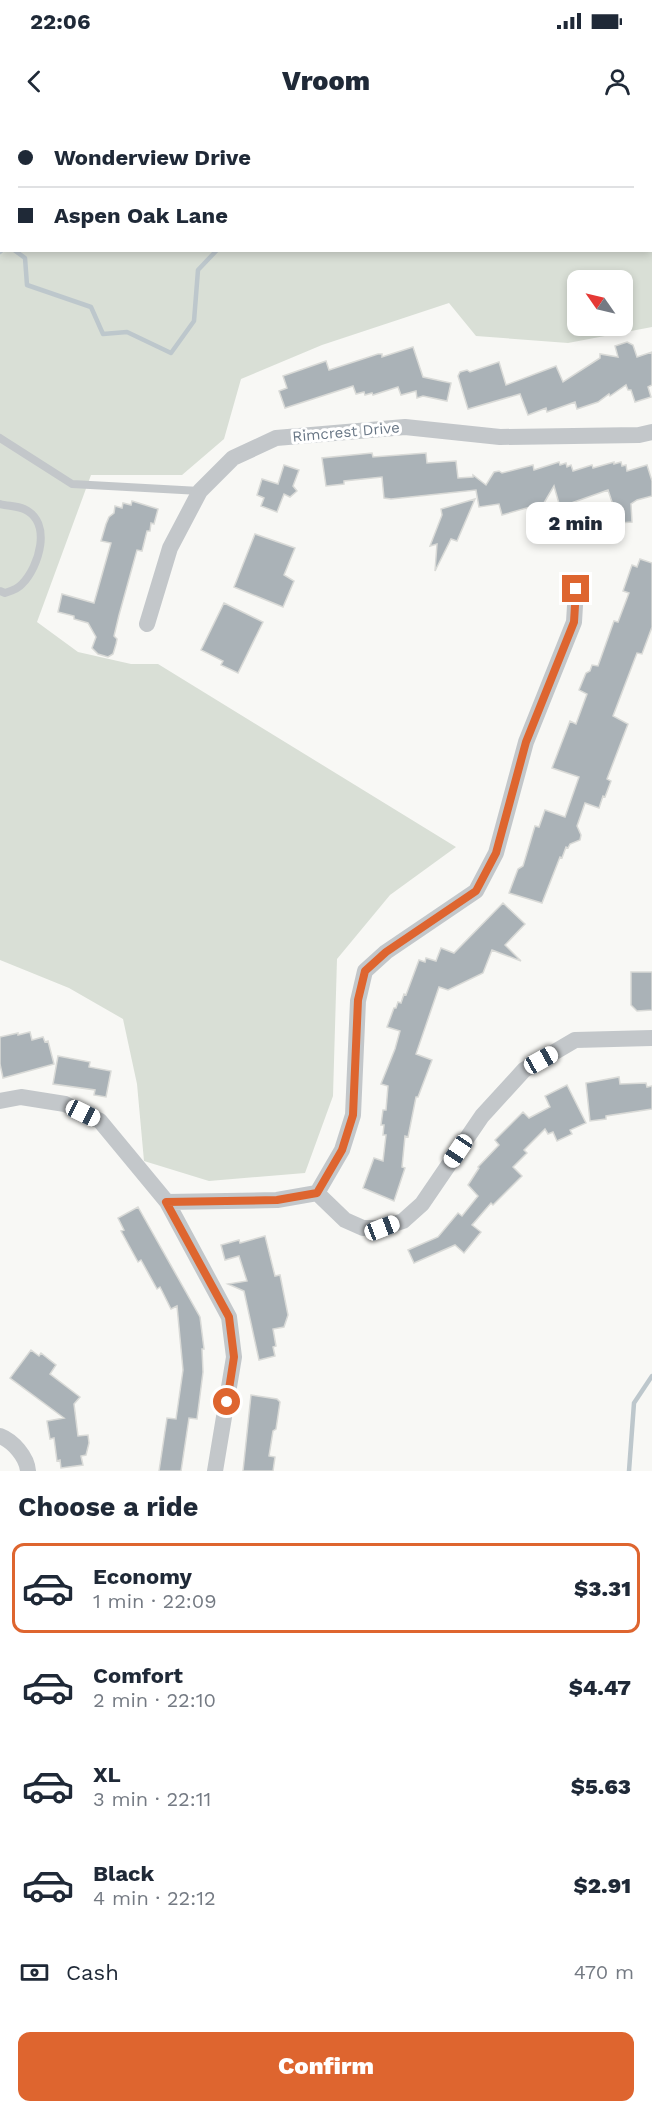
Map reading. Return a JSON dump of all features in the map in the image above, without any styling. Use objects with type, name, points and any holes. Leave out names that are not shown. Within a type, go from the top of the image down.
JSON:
[{"type":"street","name":"Rimcrest Drive","points":[[147,624],[170,548],[200,491],[233,458],[276,438],[405,427],[500,437],[639,435],[652,432]]},
{"type":"street","points":[[166,1202],[277,1200],[317,1193],[342,1150],[353,1115],[358,1000],[365,971],[386,952],[476,891],[496,853],[526,742],[574,622],[576,589]]},
{"type":"street","points":[[317,1193],[345,1220],[363,1228],[382,1228],[403,1221],[422,1204],[482,1116],[524,1070],[575,1040],[652,1038]]},
{"type":"street","points":[[0,1101],[21,1097],[65,1104],[100,1121],[166,1202],[229,1317],[234,1357],[215,1471]]},
{"type":"street","points":[[0,1436],[8,1439],[27,1463],[28,1471]]},
{"type":"lane","points":[[0,438],[72,484],[200,491]]},
{"type":"lane","points":[[0,504],[24,509],[32,516],[41,530],[39,556],[30,575],[20,587],[5,593],[0,591]]},
{"type":"shaded area","points":[[0,252],[652,252],[652,327],[633,331],[633,270],[567,270],[567,336],[605,336],[568,343],[476,336],[449,303],[322,345],[241,379],[224,439],[182,475],[91,475],[37,622],[78,652],[131,664],[158,664],[456,847],[390,895],[337,959],[333,1096],[305,1173],[209,1181],[144,1161],[137,1084],[123,1019],[69,988],[0,960]]},
{"type":"building","points":[[627,342],[633,345],[637,357],[652,352],[652,385],[648,387],[651,397],[635,402],[631,390],[628,390],[626,385],[598,402],[577,409],[575,402],[547,412],[546,408],[528,415],[520,394],[468,409],[458,376],[460,372],[467,370],[470,372],[499,362],[506,385],[556,366],[563,382],[600,358],[600,354],[618,357],[615,346]]},
{"type":"building","points":[[413,347],[423,377],[451,383],[447,401],[423,396],[417,398],[416,391],[401,395],[398,387],[373,395],[372,393],[365,395],[364,392],[356,394],[353,386],[285,408],[279,391],[287,388],[283,376],[326,361],[329,370],[378,354],[382,354],[382,357]]},
{"type":"building","points":[[372,453],[373,457],[426,453],[427,463],[456,461],[458,478],[473,477],[473,475],[486,485],[494,472],[502,473],[533,465],[534,470],[559,462],[560,465],[566,463],[567,467],[571,465],[573,471],[592,465],[593,468],[621,462],[622,466],[626,465],[627,471],[647,465],[652,481],[652,496],[631,504],[632,522],[619,523],[618,506],[614,508],[608,490],[560,507],[554,486],[541,508],[530,507],[502,515],[499,504],[479,507],[476,490],[391,499],[384,498],[382,477],[344,481],[344,484],[326,486],[322,458]]},
{"type":"building","points":[[284,465],[299,470],[293,486],[297,491],[290,497],[284,494],[277,512],[261,506],[264,498],[257,495],[262,479],[278,484]]},
{"type":"building","points":[[475,499],[457,541],[451,539],[435,571],[437,544],[430,546],[442,515],[441,509]]},
{"type":"building","points":[[132,501],[158,509],[154,524],[151,523],[150,531],[147,531],[142,551],[137,550],[114,636],[117,639],[116,644],[113,654],[108,657],[98,654],[92,648],[96,637],[88,623],[58,612],[62,594],[94,603],[111,543],[101,541],[106,524],[114,513],[115,506],[122,508],[123,503],[131,505]]},
{"type":"building","points":[[255,534],[295,548],[284,575],[294,581],[283,607],[234,587]]},
{"type":"building","points":[[640,559],[652,563],[652,627],[642,654],[637,653],[613,716],[628,724],[607,779],[611,781],[605,797],[603,796],[599,808],[585,803],[577,826],[581,835],[580,840],[566,847],[542,903],[509,893],[518,869],[523,866],[535,826],[539,827],[545,810],[565,817],[579,777],[552,768],[570,721],[576,724],[587,694],[579,690],[586,673],[590,671],[592,665],[598,666],[614,621],[618,622],[629,593],[623,591],[632,565],[637,567]]},
{"type":"building","points":[[224,603],[263,622],[238,673],[221,665],[223,661],[201,650]]},
{"type":"building","points":[[503,903],[525,924],[505,945],[521,961],[492,950],[483,973],[448,990],[439,987],[416,1054],[432,1060],[418,1097],[416,1097],[408,1137],[405,1136],[402,1167],[405,1168],[394,1201],[363,1188],[374,1158],[383,1161],[386,1135],[383,1135],[384,1125],[381,1125],[383,1110],[386,1110],[388,1086],[381,1084],[400,1031],[387,1027],[394,1008],[398,1002],[401,1003],[404,994],[406,995],[419,960],[425,962],[426,958],[436,961],[441,948],[454,953]]},
{"type":"building","points":[[631,972],[652,972],[652,1010],[637,1011],[631,1005]]},
{"type":"building","points":[[30,1032],[32,1040],[43,1037],[45,1042],[48,1041],[54,1064],[3,1078],[0,1064],[0,1037]]},
{"type":"building","points":[[58,1056],[90,1062],[89,1067],[111,1071],[106,1097],[94,1095],[95,1090],[53,1084]]},
{"type":"building","points":[[619,1077],[620,1084],[646,1083],[647,1087],[652,1086],[652,1109],[606,1116],[606,1119],[590,1121],[586,1083]]},
{"type":"building","points":[[567,1085],[586,1123],[570,1130],[572,1134],[557,1141],[553,1132],[548,1134],[545,1129],[524,1150],[527,1153],[513,1167],[522,1176],[493,1205],[491,1203],[472,1225],[481,1232],[464,1253],[455,1245],[414,1263],[408,1250],[438,1237],[458,1213],[462,1216],[478,1196],[468,1185],[478,1167],[499,1145],[495,1140],[523,1112],[529,1118],[550,1107],[545,1096]]},
{"type":"building","points":[[138,1207],[200,1317],[204,1349],[202,1349],[203,1372],[197,1419],[189,1418],[181,1471],[159,1471],[167,1418],[176,1419],[183,1370],[177,1306],[171,1309],[160,1287],[157,1289],[141,1260],[138,1262],[121,1231],[124,1230],[118,1218]]},
{"type":"building","points":[[265,1236],[275,1276],[280,1275],[288,1315],[284,1327],[273,1329],[275,1356],[259,1360],[244,1291],[228,1284],[247,1281],[239,1256],[225,1260],[221,1245],[239,1240],[240,1243]]},
{"type":"building","points":[[31,1350],[39,1356],[41,1353],[56,1365],[50,1374],[80,1397],[74,1404],[78,1436],[88,1435],[89,1443],[86,1455],[81,1456],[83,1465],[61,1468],[60,1460],[57,1461],[54,1438],[50,1439],[47,1421],[64,1418],[10,1378]]},
{"type":"building","points":[[251,1395],[277,1399],[280,1402],[269,1456],[275,1457],[273,1471],[243,1471]]},
{"type":"waterway","points":[[17,252],[25,258],[27,285],[91,307],[103,334],[127,332],[171,353],[194,321],[198,270],[215,252]]},
{"type":"waterway","points":[[629,1471],[634,1403],[652,1376]]},
{"type":"route","points":[[227,1402],[234,1357],[229,1317],[166,1202],[277,1200],[317,1193],[342,1150],[353,1115],[358,1000],[365,971],[386,952],[476,891],[496,853],[526,742],[574,622],[576,589]]}]
